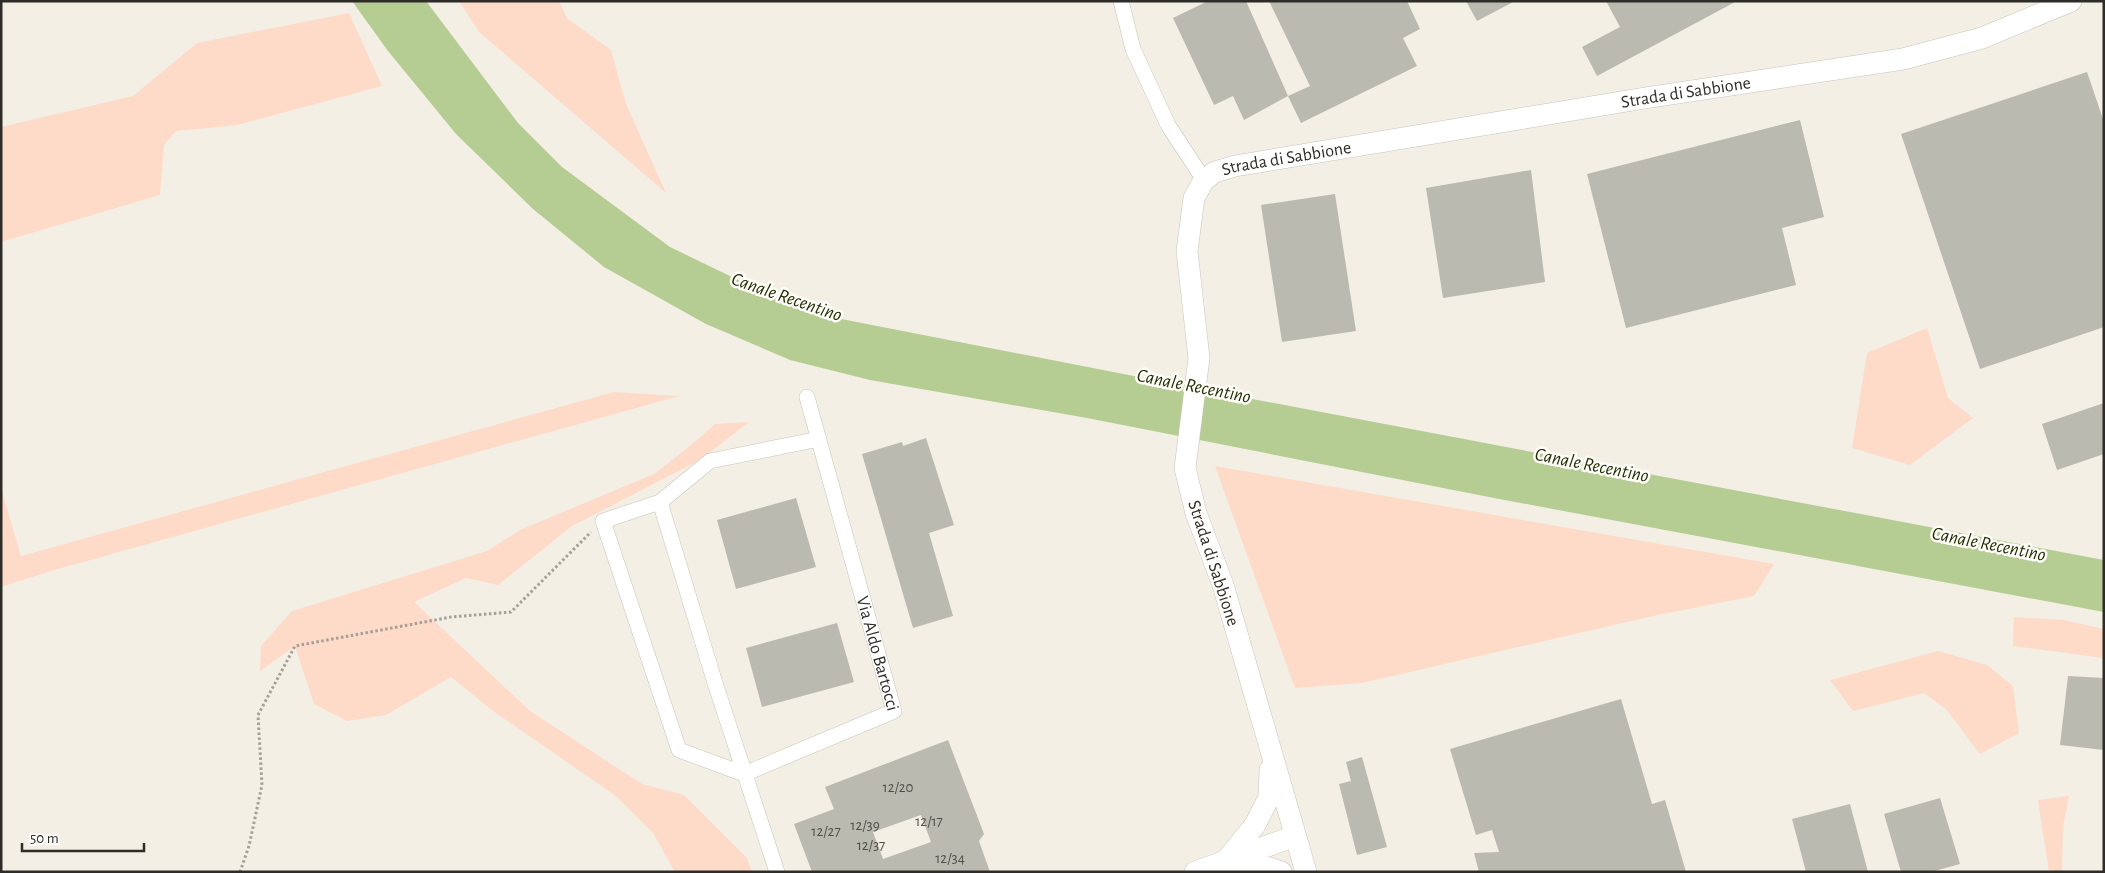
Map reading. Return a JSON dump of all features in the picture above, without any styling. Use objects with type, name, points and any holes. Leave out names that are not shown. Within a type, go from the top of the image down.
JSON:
[{"type":"main road","name":"Strada di Sabbione","points":[[1306,872],[1223,585],[1196,513],[1185,468],[1186,446],[1199,358],[1187,251],[1194,198],[1204,180],[1215,172],[1235,166],[1635,100],[1903,59],[1982,38],[2071,1]]},
{"type":"main road","points":[[1224,863],[1255,825],[1269,797],[1271,750]]},
{"type":"main road","points":[[1195,872],[1295,836]]},
{"type":"main road","points":[[1224,863],[1254,863],[1281,872]]},
{"type":"street","points":[[1121,1],[1133,48],[1168,125],[1204,180]]},
{"type":"street","name":"Via Aldo Bartocci","points":[[744,774],[894,711],[807,397]]},
{"type":"street","points":[[744,774],[679,750],[603,521],[660,502],[710,461],[819,439]]},
{"type":"street","points":[[660,502],[744,774],[777,872]]},
{"type":"path","points":[[240,872],[249,846],[262,785],[258,715],[295,646],[451,616],[511,612],[603,521]]},
{"type":"shaded area","points":[[459,1],[559,1],[567,18],[611,50],[626,104],[666,193],[479,32]]},
{"type":"shaded area","points":[[349,13],[382,86],[237,125],[176,131],[164,145],[160,195],[1,242],[1,127],[133,96],[197,43]]},
{"type":"shaded area","points":[[1927,328],[1948,398],[1973,418],[1910,465],[1852,448],[1867,353]]},
{"type":"shaded area","points":[[614,392],[679,396],[51,571],[1,587],[1,488],[21,556]]},
{"type":"shaded area","points":[[749,422],[700,460],[572,526],[498,585],[466,578],[414,602],[530,711],[642,784],[684,795],[747,858],[752,872],[675,872],[653,833],[616,796],[493,711],[451,677],[386,715],[347,721],[314,704],[295,646],[260,671],[261,646],[292,611],[487,551],[520,530],[654,474],[715,424]]},
{"type":"shaded area","points":[[1215,466],[1774,564],[1754,596],[1653,616],[1362,683],[1295,688]]},
{"type":"shaded area","points":[[2014,617],[2064,620],[2104,629],[2104,658],[2013,646]]},
{"type":"shaded area","points":[[1938,651],[1987,665],[2013,686],[2019,733],[1980,754],[1947,710],[1924,693],[1853,711],[1830,680]]},
{"type":"shaded area","points":[[2069,796],[2063,826],[2062,872],[2049,872],[2038,800]]},
{"type":"water","name":"Canale Recentino","points":[[352,1],[426,1],[518,123],[562,167],[670,247],[763,292],[826,316],[1231,395],[2104,560],[2104,612],[1494,498],[1087,418],[870,380],[790,360],[706,324],[604,267],[533,209],[456,134],[388,51]]},
{"type":"building","points":[[1208,1],[1246,1],[1288,96],[1244,120],[1233,96],[1214,105],[1173,18]]},
{"type":"building","points":[[1269,1],[1407,1],[1420,29],[1403,38],[1417,66],[1301,123],[1288,96],[1310,86]]},
{"type":"building","points":[[1466,1],[1515,1],[1477,21]]},
{"type":"building","points":[[1606,1],[1737,1],[1597,76],[1582,47],[1620,27]]},
{"type":"building","points":[[2087,72],[2104,122],[2104,327],[1980,369],[1901,134]]},
{"type":"building","points":[[1800,120],[1824,217],[1782,228],[1796,285],[1626,328],[1587,174]]},
{"type":"building","points":[[1531,170],[1545,282],[1443,298],[1426,188]]},
{"type":"building","points":[[1335,194],[1356,331],[1282,342],[1261,205]]},
{"type":"building","points":[[2104,403],[2104,454],[2057,470],[2042,424]]},
{"type":"building","points":[[926,438],[954,525],[929,533],[953,616],[913,628],[862,454],[902,442],[903,446]]},
{"type":"building","points":[[796,498],[816,567],[736,589],[717,520]]},
{"type":"building","points":[[837,623],[854,682],[762,707],[746,648]]},
{"type":"building","points":[[2068,676],[2104,678],[2104,750],[2060,745]]},
{"type":"building","points":[[1621,699],[1652,804],[1665,800],[1686,872],[1479,872],[1474,853],[1499,852],[1492,830],[1476,835],[1450,749]]},
{"type":"building","points":[[948,740],[984,834],[979,841],[990,872],[812,872],[794,824],[834,809],[825,787]],"holes":[[[921,815],[931,842],[883,859],[873,832]]]},
{"type":"building","points":[[1362,757],[1387,847],[1357,855],[1339,784],[1351,781],[1346,762]]},
{"type":"building","points":[[1940,798],[1960,864],[1931,872],[1901,872],[1884,814]]},
{"type":"building","points":[[1850,804],[1868,872],[1806,872],[1792,819]]}]
